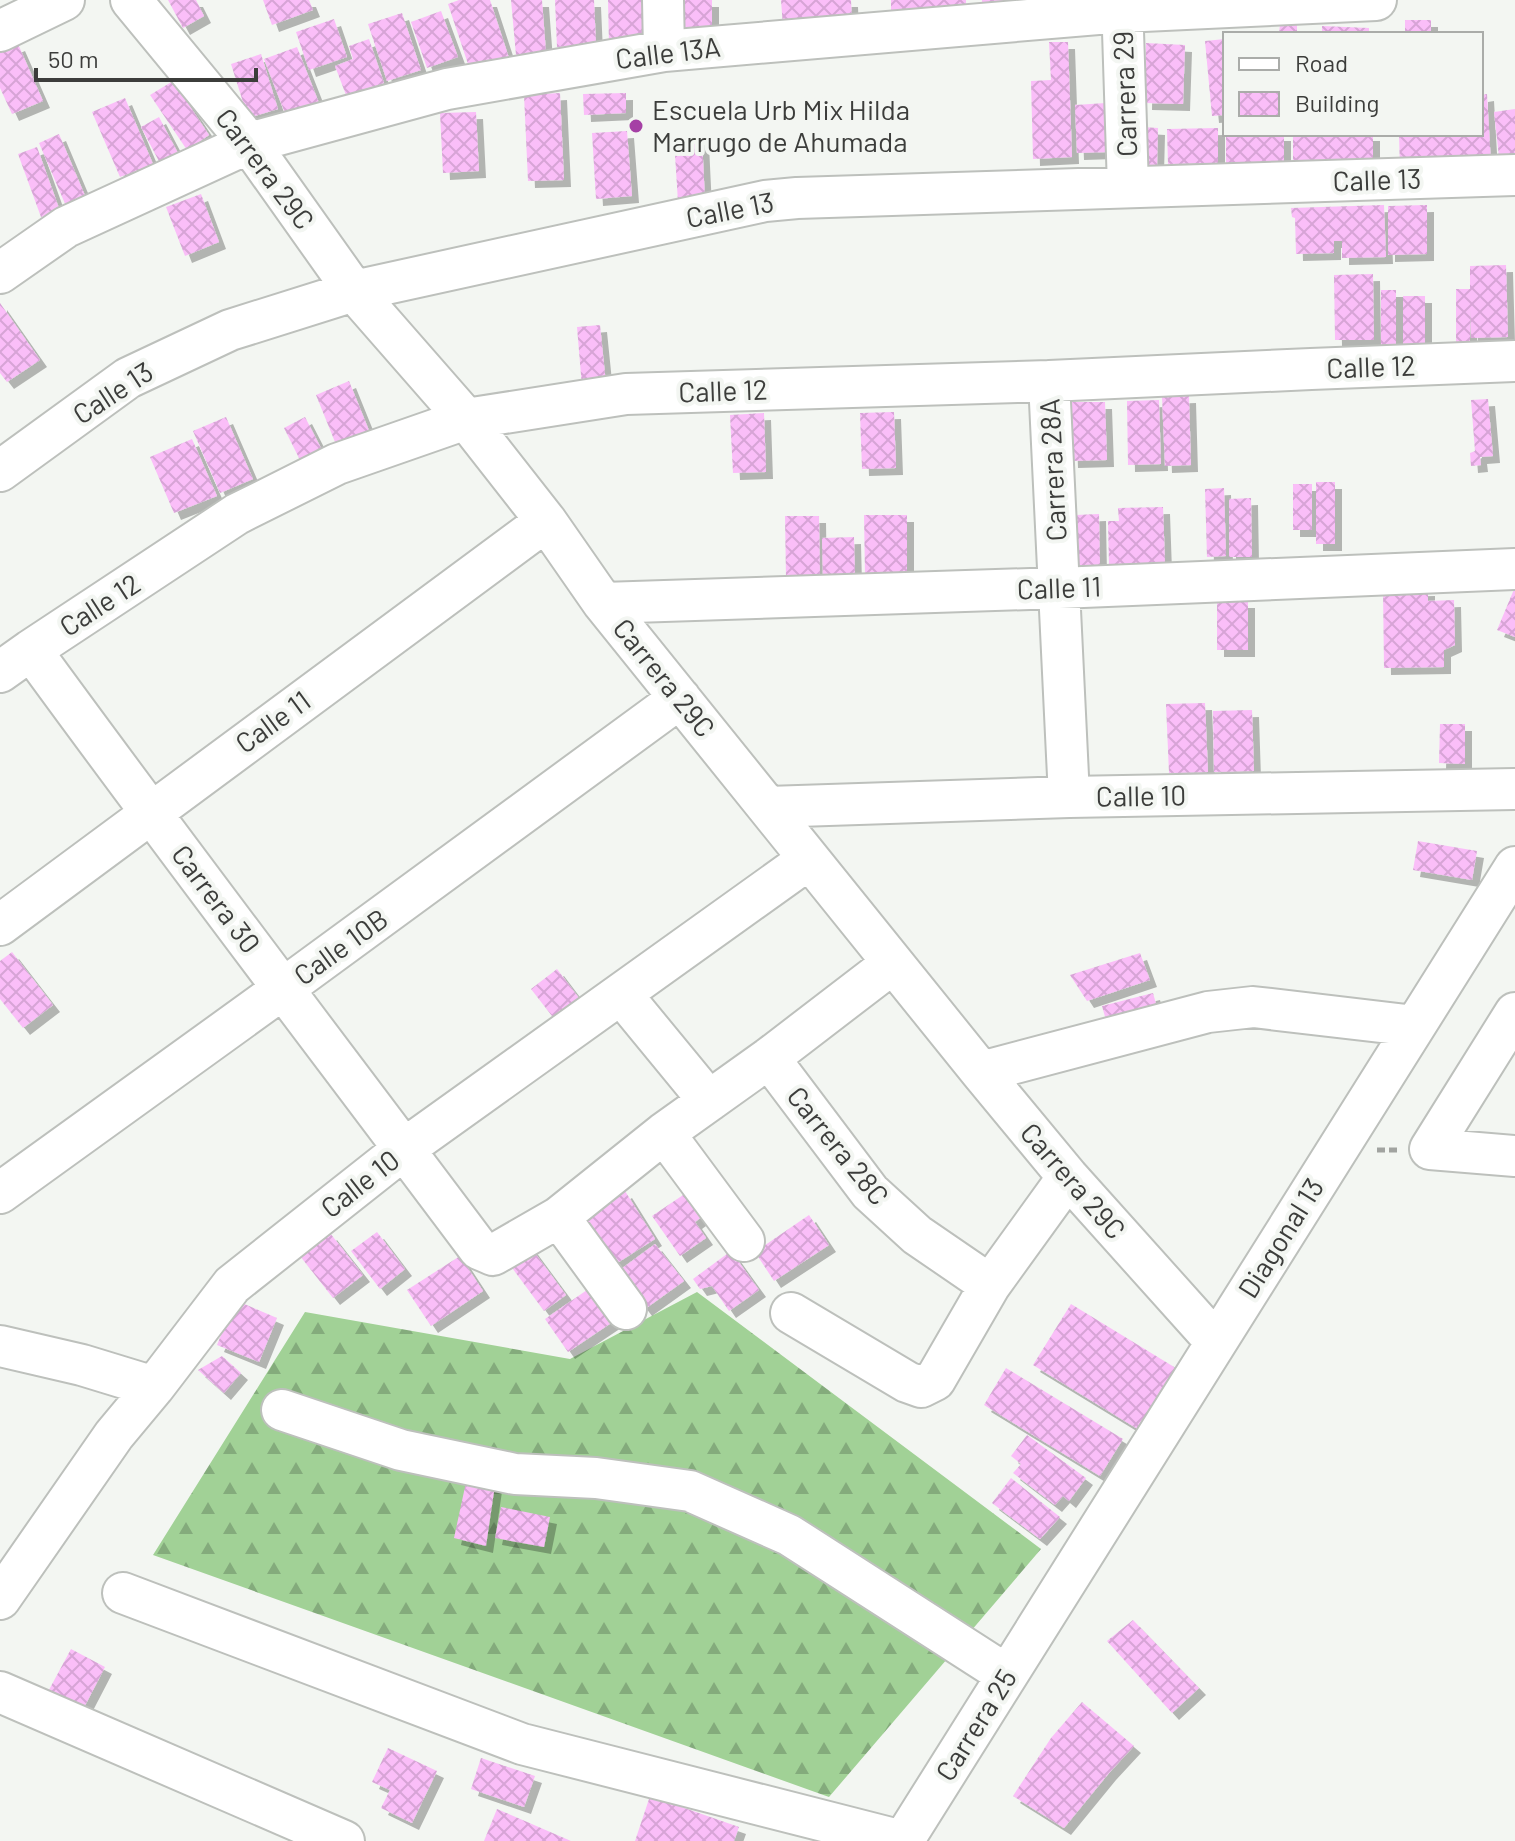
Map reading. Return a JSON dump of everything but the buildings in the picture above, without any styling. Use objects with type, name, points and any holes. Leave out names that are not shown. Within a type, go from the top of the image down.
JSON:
[{"type":"street","points":[[0,31],[64,0]]},
{"type":"street","name":"Carrera 29C","points":[[131,0],[249,143],[354,291],[466,419],[546,521],[603,603],[981,1072],[1068,1177],[1216,1342]]},
{"type":"street","points":[[663,0],[664,51]]},
{"type":"street","name":"Calle 13A","points":[[0,273],[66,227],[249,143],[447,89],[664,51],[1122,6],[1376,0]]},
{"type":"street","name":"Carrera 29","points":[[1122,6],[1128,187]]},
{"type":"street","name":"Calle 13","points":[[0,471],[128,378],[230,330],[354,291],[765,201],[1515,175]]},
{"type":"street","name":"Calle 12","points":[[16,661],[237,514],[337,464],[466,419],[626,394],[1049,381],[1515,361]]},
{"type":"street","name":"Carrera 28A","points":[[1049,381],[1069,797]]},
{"type":"street","name":"Calle 11","points":[[0,925],[546,521]]},
{"type":"street","name":"Calle 11","points":[[603,603],[1515,569]]},
{"type":"street","name":"Carrera 30","points":[[16,661],[150,813],[479,1249],[493,1255],[559,1217]]},
{"type":"street","name":"Calle 10B","points":[[0,1193],[680,698]]},
{"type":"street","name":"Calle 10","points":[[768,807],[1069,797],[1515,789]]},
{"type":"street","name":"Calle 10","points":[[0,1599],[114,1435],[232,1285],[404,1149],[809,859]]},
{"type":"street","name":"Diagonal 13","points":[[1048,1610],[1515,867]]},
{"type":"street","points":[[626,1309],[559,1217],[664,1133],[893,963]]},
{"type":"street","points":[[621,994],[709,1101]]},
{"type":"street","points":[[981,1072],[1223,1010],[1253,1007],[1415,1026]]},
{"type":"street","points":[[1515,1013],[1430,1149],[1515,1156]]},
{"type":"street","name":"Carrera 28C","points":[[769,1058],[870,1192],[917,1235],[990,1285]]},
{"type":"street","points":[[664,1133],[744,1241]]},
{"type":"street","points":[[791,1313],[907,1382],[921,1387],[935,1380],[990,1285],[1068,1177]]},
{"type":"street","points":[[0,1346],[82,1365],[154,1387]]},
{"type":"street","points":[[282,1410],[401,1450],[515,1474],[596,1478],[690,1491],[789,1535],[1007,1675]]},
{"type":"street","points":[[123,1593],[522,1744],[903,1841]]},
{"type":"street","name":"Carrera 25","points":[[903,1841],[1048,1610]]},
{"type":"street","points":[[1,1694],[344,1841]]},
{"type":"path","points":[[1336,1151],[1430,1149]]},
{"type":"green space","points":[[697,1292],[1041,1549],[829,1797],[153,1555],[305,1312],[570,1359]]},
{"type":"place","name":"Escuela Urb Mix Hilda Marrugo de Ahumada","points":[[636,126]]}]
